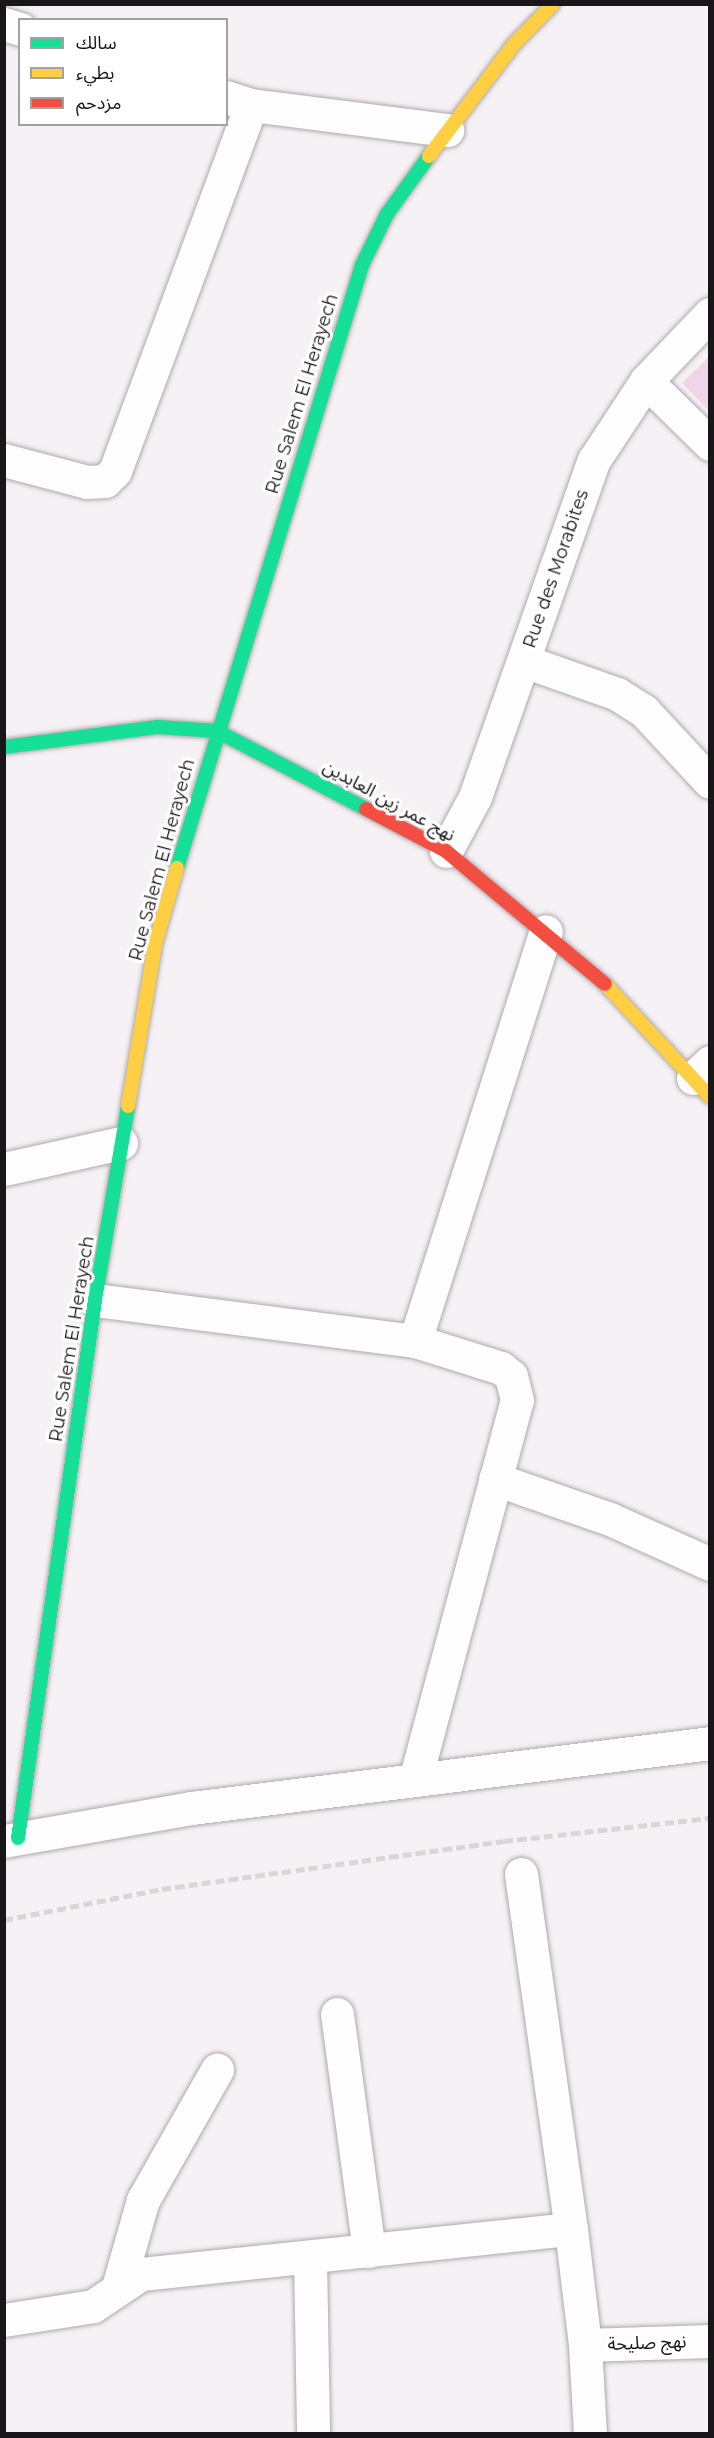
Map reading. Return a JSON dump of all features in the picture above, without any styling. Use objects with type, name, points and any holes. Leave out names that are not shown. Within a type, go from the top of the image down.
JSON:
[{"type":"street","name":"Rue Salem El Herayech","points":[[11,1839],[95,1300],[154,944],[217,731],[362,266],[387,214],[447,130],[514,44],[553,4]]},
{"type":"street","points":[[4,460],[87,483],[105,481],[116,471],[239,101],[447,130]]},
{"type":"street","name":"Rue des Morabites","points":[[447,851],[475,797],[594,460],[618,418],[646,381],[710,314]]},
{"type":"street","points":[[646,381],[710,444]]},
{"type":"street","points":[[524,661],[617,694],[643,710],[710,783]]},
{"type":"street","name":"نهج عمر زين العابدين","points":[[4,747],[157,727],[217,731],[447,851],[592,970],[704,1079]]},
{"type":"street","points":[[415,1341],[546,931]]},
{"type":"street","points":[[4,1169],[121,1143]]},
{"type":"street","points":[[95,1300],[415,1341],[501,1368],[511,1376],[517,1400],[415,1780]]},
{"type":"street","points":[[495,1479],[610,1519],[710,1564]]},
{"type":"street","points":[[11,1839],[192,1808],[710,1743]]},
{"type":"street","points":[[521,1874],[585,2345],[590,2433]]},
{"type":"street","points":[[337,2014],[369,2251]]},
{"type":"street","points":[[118,2287],[143,2200],[217,2070]]},
{"type":"street","points":[[4,2320],[93,2306],[118,2287],[141,2274],[570,2229]]},
{"type":"street","points":[[310,2257],[314,2433]]},
{"type":"street","name":"نهج صليحة","points":[[585,2345],[710,2341]]},
{"type":"shaded area","points":[[709,357],[709,411],[682,383]]},
{"type":"railway","points":[[4,1920],[162,1889],[504,1841],[710,1818]]},
{"type":"traffic: fast","points":[[177,868],[362,265],[387,214],[429,156]]},
{"type":"traffic: fast","points":[[4,747],[157,727],[217,731],[366,809]]},
{"type":"traffic: fast","points":[[18,1838],[95,1300],[128,1106]]},
{"type":"traffic: slow","points":[[429,156],[514,44],[553,4]]},
{"type":"traffic: slow","points":[[128,1106],[155,944],[177,868]]},
{"type":"traffic: slow","points":[[605,984],[710,1097]]},
{"type":"traffic: jam","points":[[366,809],[446,851],[605,984]]}]
